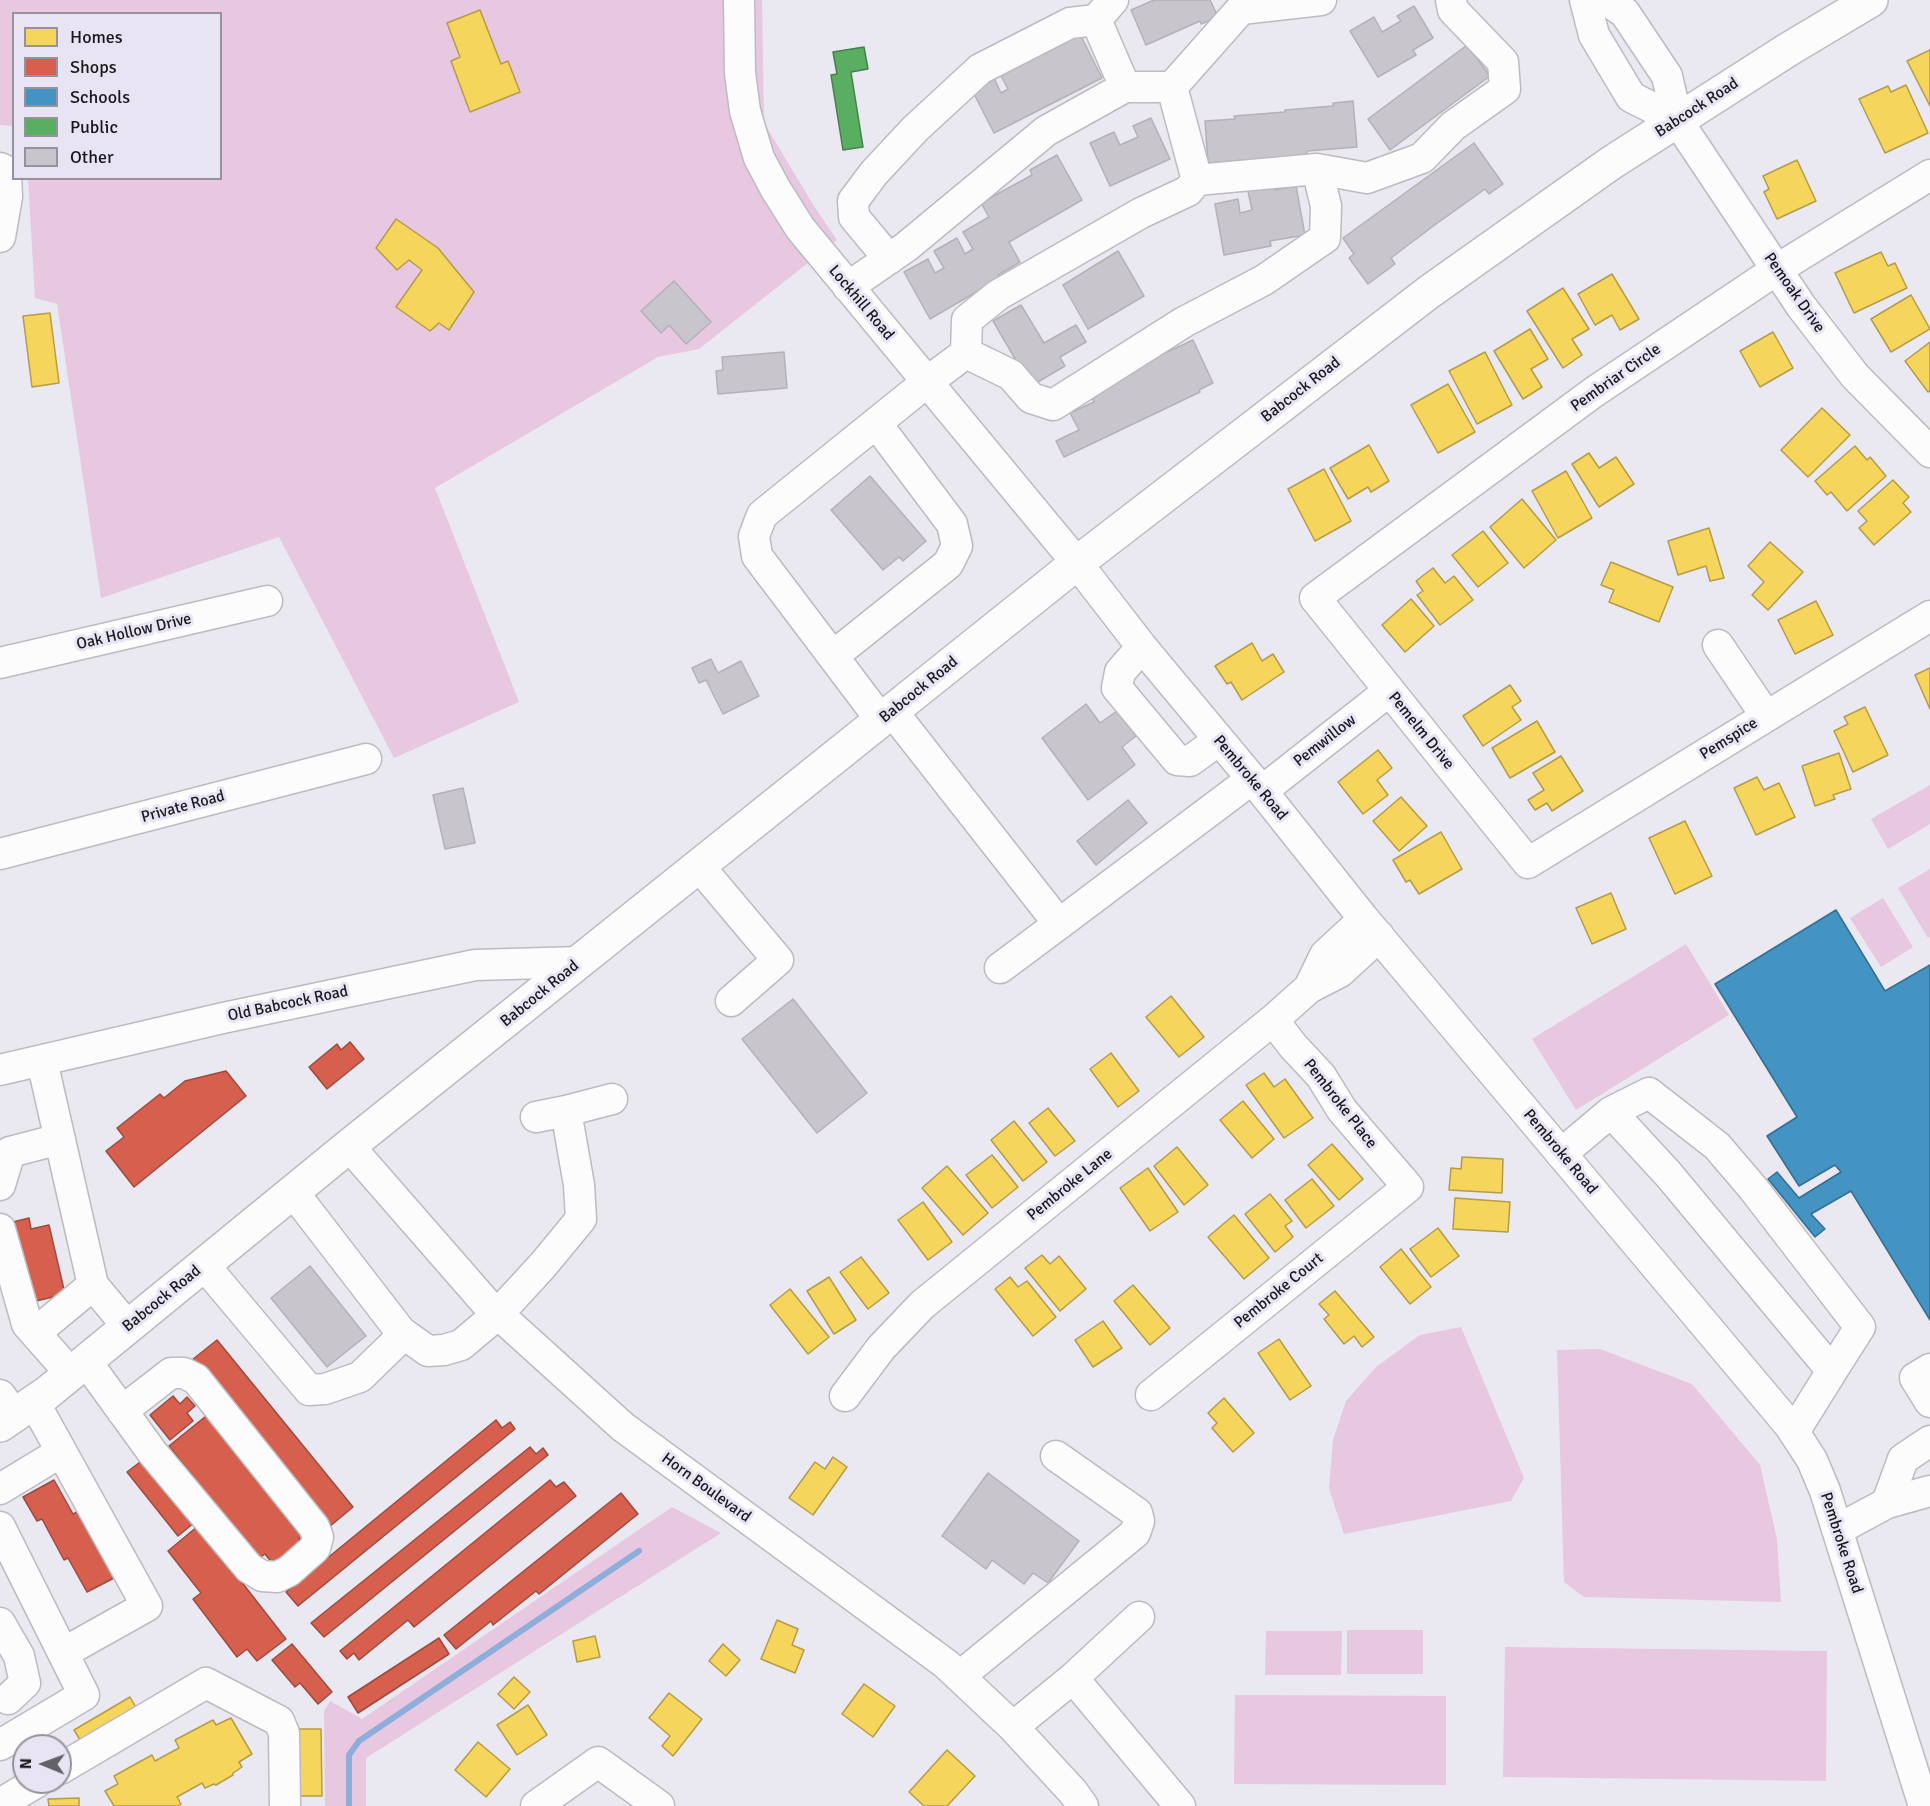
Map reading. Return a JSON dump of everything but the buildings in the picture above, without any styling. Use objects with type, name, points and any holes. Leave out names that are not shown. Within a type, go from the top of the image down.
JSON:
[{"type":"main road","name":"Babcock Road","points":[[12,1409],[78,1367],[349,1146],[1077,564],[1429,292],[1602,169],[1871,0]]},
{"type":"street","name":"Lockhill Road","points":[[739,0],[740,73],[745,111],[759,158],[775,188],[800,228],[1077,564]]},
{"type":"street","points":[[848,287],[906,247],[1046,131],[1125,87],[1172,87],[1242,9],[1321,0]]},
{"type":"street","points":[[966,353],[967,320],[998,295],[1141,213],[1188,191],[1197,180],[1317,169],[1367,178],[1422,158],[1453,126],[1505,89],[1503,62],[1453,10],[1451,0]]},
{"type":"street","points":[[1586,0],[1594,34],[1631,97],[1677,120]]},
{"type":"street","points":[[1607,0],[1625,13],[1667,76],[1677,120]]},
{"type":"street","points":[[889,259],[854,217],[853,201],[874,173],[915,129],[980,69],[1070,23],[1104,10],[1125,87]]},
{"type":"street","points":[[1604,53],[1638,32]]},
{"type":"street","points":[[1172,87],[1197,180]]},
{"type":"street","name":"Pemoak Drive","points":[[1677,120],[1801,306],[1855,376],[1930,452]]},
{"type":"street","points":[[0,168],[6,171],[7,197],[0,237]]},
{"type":"street","points":[[966,353],[1011,375],[1031,398],[1053,405],[1184,322],[1264,280],[1325,238],[1326,206],[1317,169]]},
{"type":"street","name":"Pembriar Circle","points":[[1315,598],[1594,392],[1776,270],[1930,175]]},
{"type":"street","points":[[966,353],[762,515],[754,536],[757,556],[832,656],[886,716],[1059,924]]},
{"type":"street","points":[[832,656],[948,564],[957,546],[952,524],[876,423]]},
{"type":"street","name":"Pembroke Road","points":[[1077,564],[1372,928],[1794,1432],[1812,1460],[1837,1530],[1924,1806]]},
{"type":"street","name":"Pemelm Drive","points":[[1315,598],[1528,863]]},
{"type":"street","name":"Oak Hollow Drive","points":[[0,663],[267,601]]},
{"type":"street","name":"Pemspice","points":[[1528,863],[1930,616]]},
{"type":"street","points":[[1718,645],[1766,716]]},
{"type":"street","points":[[1142,647],[1120,672],[1117,688],[1177,760],[1190,760],[1219,740]]},
{"type":"street","name":"Pemwillow","points":[[1000,968],[1389,691]]},
{"type":"street","name":"Private Road","points":[[0,854],[366,759]]},
{"type":"street","points":[[699,865],[778,960],[731,1001]]},
{"type":"street","name":"Pembroke Lane","points":[[845,1395],[907,1318],[1273,1020],[1309,988],[1340,972],[1372,928]]},
{"type":"street","name":"Old Babcock Road","points":[[0,1070],[235,1015],[475,964],[580,962]]},
{"type":"street","name":"Pembroke Place","points":[[1273,1020],[1321,1076],[1342,1110],[1408,1187]]},
{"type":"street","points":[[42,1060],[93,1285],[128,1327]]},
{"type":"street","points":[[1561,1154],[1611,1112],[1649,1093],[1717,1146],[1752,1186],[1860,1327],[1794,1432]]},
{"type":"street","points":[[536,1117],[612,1099]]},
{"type":"street","points":[[293,1192],[401,1332],[428,1351],[444,1350],[461,1345],[498,1314],[581,1219],[579,1185],[567,1111]]},
{"type":"street","points":[[1611,1112],[1669,1175],[1832,1371]]},
{"type":"street","points":[[0,1185],[10,1152],[60,1139]]},
{"type":"street","name":"Horn Boulevard","points":[[349,1146],[486,1303],[623,1427],[946,1664],[1014,1727],[1083,1806]]},
{"type":"street","name":"Pembroke Court","points":[[1151,1395],[1408,1187]]},
{"type":"street","points":[[0,1229],[27,1324],[34,1333],[78,1367],[122,1411],[152,1452],[249,1568],[262,1576],[277,1577],[289,1571],[315,1548],[318,1537],[314,1527],[196,1379],[184,1373],[171,1373],[122,1411]]},
{"type":"street","points":[[204,1265],[309,1390],[325,1389],[360,1377],[395,1343],[401,1332]]},
{"type":"street","points":[[34,1333],[93,1285]]},
{"type":"street","points":[[1930,1369],[1915,1378],[1930,1402]]},
{"type":"street","points":[[12,1409],[61,1452],[147,1606],[63,1653]]},
{"type":"street","points":[[1887,1503],[1903,1459],[1930,1441]]},
{"type":"street","points":[[0,1490],[61,1452]]},
{"type":"street","points":[[960,1676],[1135,1533],[1137,1513],[1056,1456]]},
{"type":"street","points":[[1837,1530],[1887,1503],[1930,1491]]},
{"type":"street","points":[[0,1527],[84,1695],[0,1745]]},
{"type":"street","points":[[1014,1727],[1073,1678],[1139,1617]]},
{"type":"street","points":[[0,1623],[19,1656],[25,1683],[8,1699]]},
{"type":"street","points":[[1073,1678],[1180,1806]]},
{"type":"street","points":[[72,1762],[206,1683],[279,1721],[284,1734],[285,1806]]},
{"type":"street","points":[[536,1806],[598,1762],[659,1806]]},
{"type":"street","points":[[0,1804],[17,1794]]},
{"type":"shaded area","points":[[0,0],[762,0],[764,123],[837,240],[699,349],[658,357],[435,488],[519,702],[394,758],[279,537],[101,598],[57,304],[35,298],[28,180],[222,180],[222,12],[12,12],[12,126],[0,125]],"holes":[[[480,10],[501,64],[508,62],[520,92],[470,111],[451,61],[460,57],[447,23]],[[396,219],[438,248],[474,292],[449,329],[439,323],[429,331],[396,307],[422,270],[409,260],[397,270],[376,248]]]},
{"type":"shaded area","points":[[1930,785],[1930,824],[1888,849],[1871,819]]},
{"type":"shaded area","points":[[1930,869],[1930,937],[1928,938],[1898,888]]},
{"type":"shaded area","points":[[1883,898],[1913,947],[1881,967],[1850,918]]},
{"type":"shaded area","points":[[1686,944],[1729,1015],[1576,1110],[1532,1039]]},
{"type":"shaded area","points":[[1461,1327],[1524,1478],[1511,1501],[1344,1534],[1329,1489],[1333,1440],[1346,1401],[1376,1367],[1420,1335]]},
{"type":"shaded area","points":[[1600,1349],[1692,1384],[1760,1465],[1777,1539],[1781,1602],[1584,1597],[1564,1582],[1557,1350]]},
{"type":"shaded area","points":[[672,1507],[721,1533],[366,1758],[366,1806],[325,1806],[324,1711],[330,1701],[362,1719]]},
{"type":"shaded area","points":[[1347,1630],[1423,1630],[1423,1674],[1347,1674]]},
{"type":"shaded area","points":[[1266,1631],[1342,1631],[1341,1675],[1265,1675]]},
{"type":"shaded area","points":[[1505,1647],[1827,1651],[1826,1781],[1503,1777]]},
{"type":"shaded area","points":[[1235,1695],[1446,1696],[1446,1785],[1234,1784]]},
{"type":"waterway","points":[[349,1806],[349,1755],[359,1741],[639,1551]]}]
